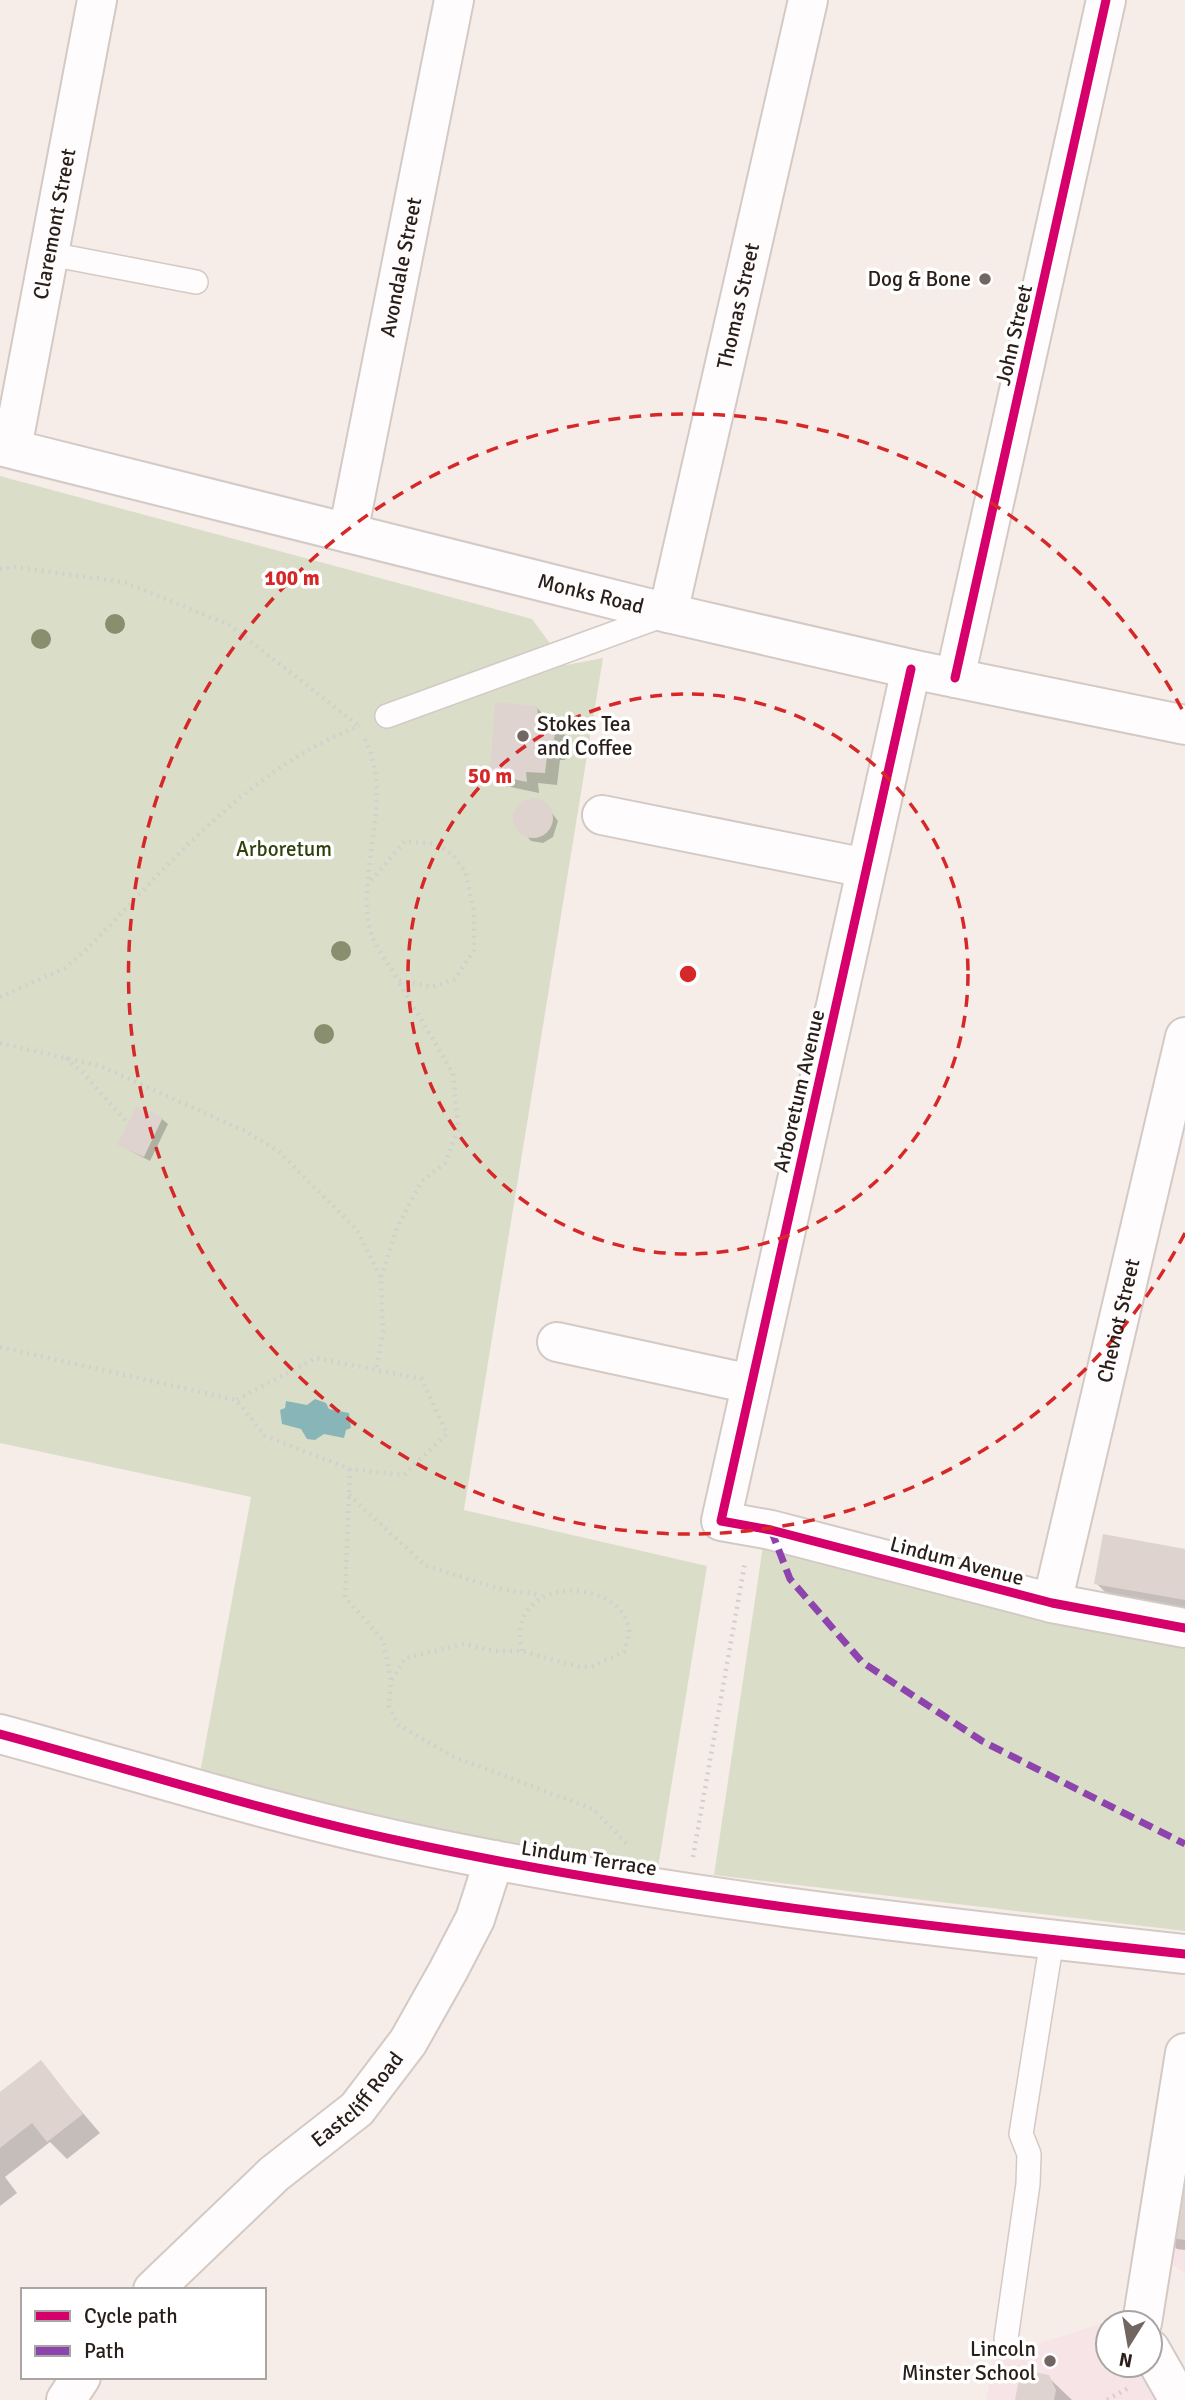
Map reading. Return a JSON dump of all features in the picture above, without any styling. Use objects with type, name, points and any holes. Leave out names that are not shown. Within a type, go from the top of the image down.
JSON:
[{"type":"street","name":"Claremont Street","points":[[6,447],[50,254],[97,0]]},
{"type":"street","name":"Avondale Street","points":[[348,533],[454,0]]},
{"type":"street","name":"Thomas Street","points":[[668,613],[808,0]]},
{"type":"street","name":"John Street","points":[[955,678],[1106,0]]},
{"type":"street","name":"Monks Road","points":[[6,447],[668,613],[911,669],[1185,725]]},
{"type":"street","name":"Arboretum Avenue","points":[[736,1524],[751,1384],[911,669]]},
{"type":"street","points":[[602,816],[866,868]]},
{"type":"street","name":"Cheviot Street","points":[[1052,1603],[1185,1037]]},
{"type":"street","points":[[557,1342],[751,1384]]},
{"type":"street","name":"Lindum Avenue","points":[[736,1524],[1052,1603],[1185,1628]]},
{"type":"street","name":"Lindum Terrace","points":[[0,1734],[282,1811],[401,1841],[494,1860],[687,1892],[1052,1940],[1185,1954]]},
{"type":"street","name":"Eastcliff Road","points":[[155,2288],[274,2174],[357,2109],[408,2042],[448,1971],[475,1919],[494,1860]]},
{"type":"street","points":[[1144,2309],[1185,2053]]},
{"type":"street","points":[[1164,2374],[1179,2400]]},
{"type":"street","points":[[65,2400],[80,2379]]},
{"type":"lane","points":[[50,254],[196,282]]},
{"type":"lane","points":[[387,716],[668,613]]},
{"type":"lane","points":[[1006,2339],[1028,2184],[1029,2154],[1021,2134],[1052,1940]]},
{"type":"path","points":[[0,569],[14,567],[124,582],[229,625],[359,726],[371,751],[379,808],[368,884],[371,933],[453,1073],[458,1129],[446,1163],[421,1182],[397,1228],[381,1278],[383,1332],[376,1370]]},
{"type":"path","points":[[0,998],[65,968],[87,950],[222,814],[288,764],[359,726],[387,716]]},
{"type":"path","points":[[368,884],[405,841],[437,844],[452,854],[465,871],[474,911],[474,950],[455,979],[432,987],[398,980]]},
{"type":"path","points":[[0,1043],[100,1066],[245,1131],[277,1150],[357,1230],[381,1278]]},
{"type":"path","points":[[62,1056],[81,1071],[128,1123]]},
{"type":"path","points":[[0,1347],[236,1400],[265,1436],[350,1469],[404,1475],[447,1434],[422,1379],[316,1358],[236,1400]]},
{"type":"path","points":[[350,1469],[345,1597],[383,1640],[391,1681],[389,1706],[398,1725],[454,1757],[593,1809],[631,1848],[646,1885]]},
{"type":"path","points":[[349,1494],[426,1566],[500,1589],[543,1595],[565,1588],[598,1594],[619,1611],[629,1630],[624,1652],[593,1666],[580,1667],[522,1651],[493,1651],[464,1644],[405,1658],[391,1681]]},
{"type":"path","points":[[687,1892],[736,1524]]},
{"type":"path","points":[[522,1651],[520,1629],[526,1614],[543,1595]]},
{"type":"shaded area","points":[[1185,2113],[1185,2274],[1161,2255]]},
{"type":"shaded area","name":"Lincoln Minster School","points":[[1094,2326],[1094,2379],[1162,2379],[1179,2400],[986,2400],[994,2358]]},
{"type":"green space","name":"Arboretum","points":[[0,476],[532,619],[566,665],[603,658],[464,1510],[707,1566],[657,1874],[497,1843],[200,1773],[251,1497],[0,1443]]},
{"type":"green space","points":[[763,1546],[1185,1633],[1185,1931],[714,1875]]},
{"type":"water","points":[[315,1399],[326,1403],[329,1409],[349,1413],[351,1428],[346,1430],[344,1438],[324,1434],[315,1440],[307,1439],[301,1429],[282,1424],[280,1410],[285,1408],[286,1401],[307,1405]]},
{"type":"building","name":"Stokes Tea and Coffee","points":[[495,702],[537,706],[539,723],[556,724],[553,749],[548,748],[545,773],[526,772],[527,782],[490,774]]},
{"type":"building","points":[[533,798],[547,804],[553,818],[547,832],[533,838],[519,832],[513,818],[519,804]]},
{"type":"building","points":[[136,1107],[163,1117],[144,1157],[117,1145]]},
{"type":"building","points":[[1103,1534],[1185,1549],[1185,1600],[1094,1584]]},
{"type":"building","points":[[41,2060],[83,2114],[47,2142],[32,2123],[0,2148],[0,2092]]},
{"type":"building","points":[[1174,2178],[1185,2180],[1185,2240],[1163,2237]]},
{"type":"building","points":[[1030,2371],[1049,2375],[1056,2390],[1054,2400],[1015,2400],[1018,2384]]},
{"type":"marked path","points":[[771,1530],[790,1579],[862,1662],[982,1741],[1185,1844]]},
{"type":"cycle path","points":[[955,678],[1106,0]]},
{"type":"cycle path","points":[[911,669],[721,1521],[771,1530],[1052,1603],[1185,1628]]},
{"type":"cycle path","points":[[0,1734],[354,1831],[501,1861],[598,1879],[793,1908],[1185,1954]]},
{"type":"place","name":"Dog & Bone","points":[[985,279]]},
{"type":"place","name":"Stokes Tea and Coffee","points":[[523,736]]},
{"type":"place","name":"Lincoln Minster School","points":[[1050,2361]]}]
